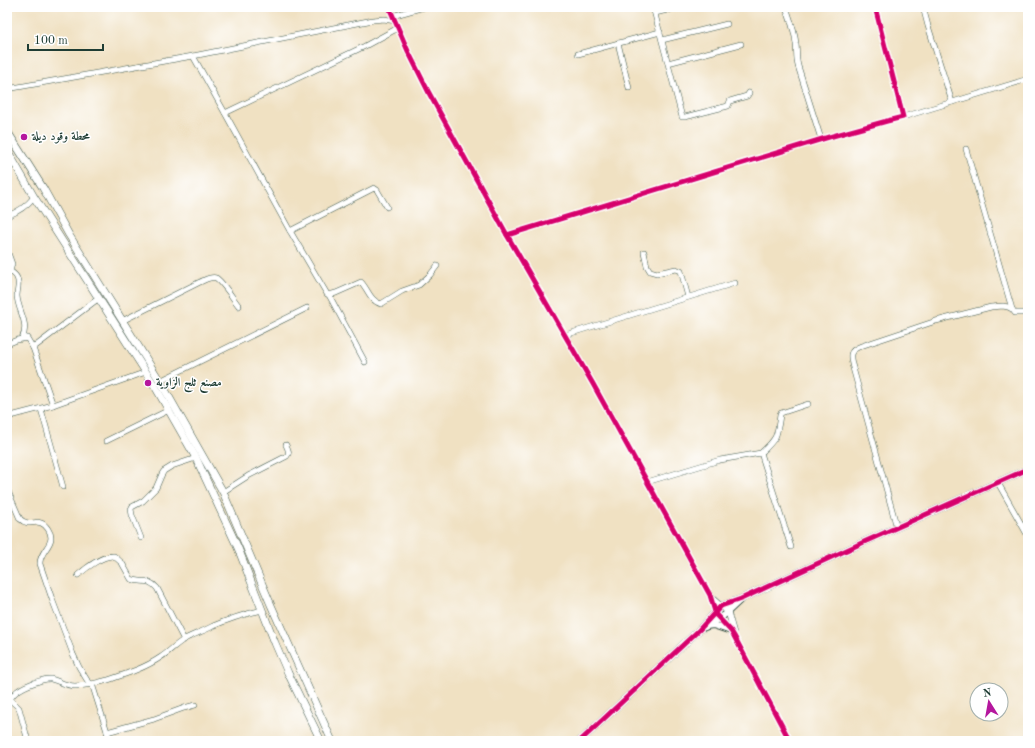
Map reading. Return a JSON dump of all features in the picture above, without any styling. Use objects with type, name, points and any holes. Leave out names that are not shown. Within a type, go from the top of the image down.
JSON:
[{"type":"main road","points":[[7,131],[43,188],[69,235],[160,381],[223,492],[271,605],[332,741]]},
{"type":"main road","points":[[7,150],[34,196],[146,372],[196,458],[238,548],[288,673],[321,741]]},
{"type":"street","points":[[389,7],[393,19],[430,93],[507,235],[565,335],[710,595],[715,612],[733,634],[790,741]]},
{"type":"street","points":[[7,89],[193,56],[373,20],[393,19],[424,7]]},
{"type":"street","points":[[653,7],[683,117],[728,106],[730,101],[747,96],[750,93]]},
{"type":"street","points":[[655,13],[680,7]]},
{"type":"street","points":[[786,7],[793,28],[798,66],[821,139]]},
{"type":"street","points":[[875,7],[903,117]]},
{"type":"street","points":[[923,7],[952,102]]},
{"type":"street","points":[[662,40],[727,24]]},
{"type":"street","points":[[226,113],[365,46],[398,28]]},
{"type":"street","points":[[578,54],[660,32]]},
{"type":"street","points":[[618,43],[629,88]]},
{"type":"street","points":[[668,63],[741,44]]},
{"type":"street","points":[[193,56],[226,113],[290,231],[325,291],[329,295],[365,362]]},
{"type":"street","points":[[507,235],[821,139],[887,120],[903,117],[1028,79]]},
{"type":"street","points":[[966,149],[1012,309]]},
{"type":"street","points":[[7,167],[15,164]]},
{"type":"street","points":[[290,231],[374,188],[377,190],[387,208]]},
{"type":"street","points":[[7,216],[16,213],[25,207],[34,196]]},
{"type":"street","points":[[7,250],[12,264],[10,271],[16,276],[19,286],[17,295],[25,333],[22,338]]},
{"type":"street","points":[[644,252],[647,266],[650,271],[657,273],[676,269],[681,271],[688,297]]},
{"type":"street","points":[[329,295],[361,282],[376,303],[381,304],[402,291],[419,285],[437,266]]},
{"type":"street","points":[[122,321],[210,278],[215,278],[220,282],[239,306]]},
{"type":"street","points":[[565,335],[735,283]]},
{"type":"street","points":[[33,348],[99,298]]},
{"type":"street","points":[[897,528],[850,358],[851,353],[856,348],[861,346],[936,321],[991,307],[1008,307],[1018,314],[1028,312]]},
{"type":"street","points":[[160,381],[307,308]]},
{"type":"street","points":[[7,343],[22,338],[27,338],[33,348],[53,405]]},
{"type":"street","points":[[7,417],[41,409],[146,372]]},
{"type":"street","points":[[647,482],[720,460],[761,453],[773,442],[776,436],[781,413],[808,404]]},
{"type":"street","points":[[41,409],[63,487]]},
{"type":"street","points":[[106,441],[169,410]]},
{"type":"street","points":[[223,492],[248,476],[287,456],[289,454],[286,445]]},
{"type":"street","points":[[761,453],[791,548]]},
{"type":"street","points":[[141,538],[132,516],[132,507],[143,501],[156,488],[164,471],[172,466],[196,458]]},
{"type":"street","points":[[580,741],[699,630],[721,606],[742,599],[1028,469]]},
{"type":"street","points":[[998,483],[1028,536]]},
{"type":"street","points":[[7,489],[20,519],[24,522],[43,523],[49,530],[51,537],[50,542],[41,556],[40,564],[73,654],[79,667],[91,684],[110,741]]},
{"type":"street","points":[[78,575],[103,558],[114,556],[122,563],[131,579],[134,581],[152,583],[157,588],[184,640]]},
{"type":"street","points":[[710,595],[728,612],[733,634]]},
{"type":"street","points":[[699,630],[728,612],[742,599]]},
{"type":"street","points":[[28,741],[19,708],[16,704],[8,700],[20,689],[47,679],[69,685],[82,685],[123,675],[150,663],[164,655],[184,640],[222,622],[262,610]]},
{"type":"street","points":[[705,627],[713,625],[733,634]]},
{"type":"street","points":[[107,732],[154,719],[195,705]]},
{"type":"cycle path","points":[[389,7],[408,51],[429,93],[507,235],[593,384],[710,595],[716,615],[734,636],[790,741]]},
{"type":"cycle path","points":[[507,235],[829,137],[903,117],[875,7]]},
{"type":"cycle path","points":[[580,741],[699,630],[721,606],[741,599],[1028,469]]},
{"type":"place","name":"محطة وقود ديلة","points":[[24,137]]},
{"type":"place","name":"مصنع ثلج الزاوية","points":[[148,383]]}]
